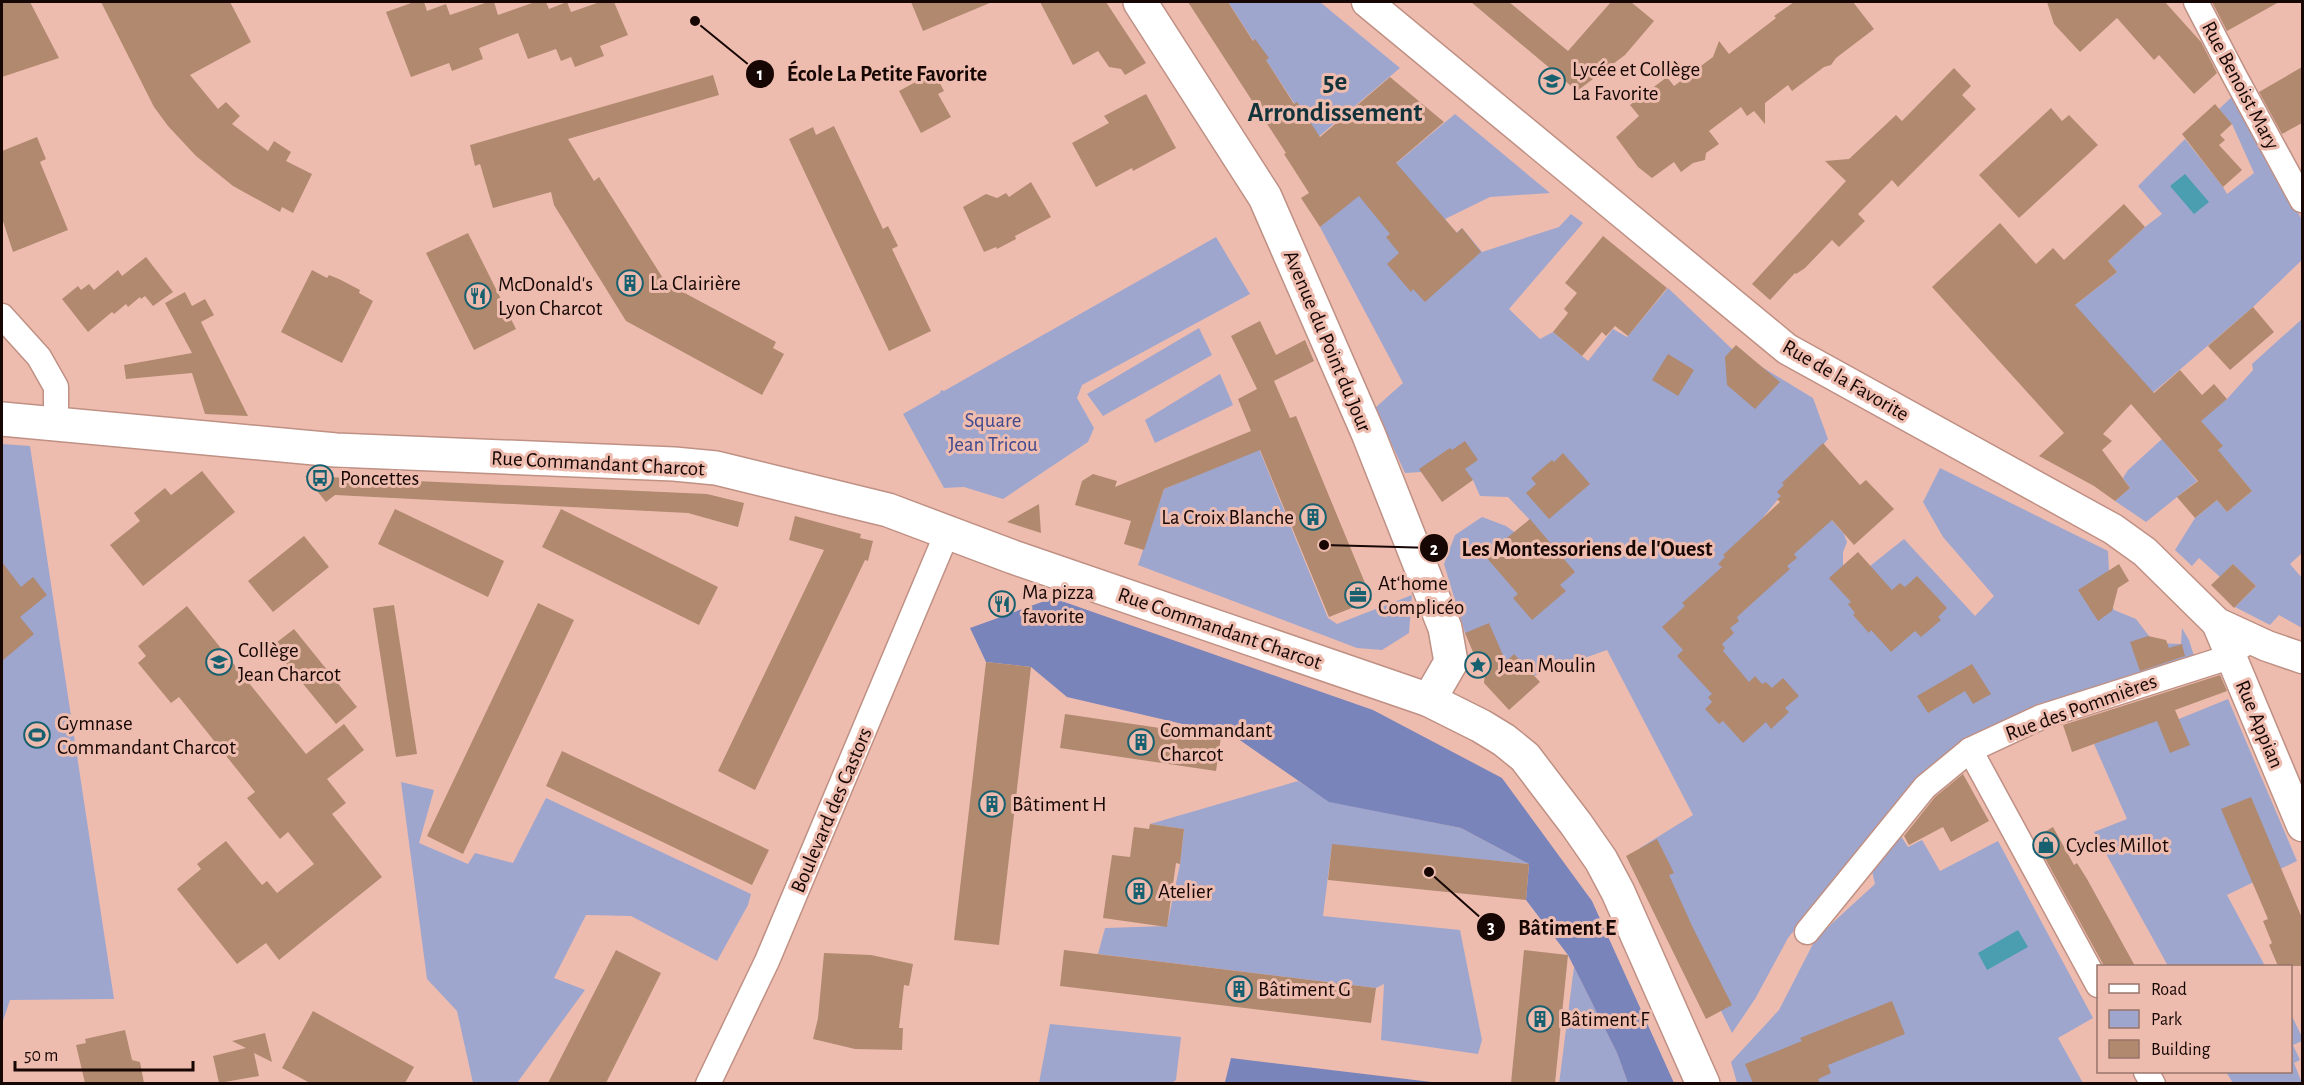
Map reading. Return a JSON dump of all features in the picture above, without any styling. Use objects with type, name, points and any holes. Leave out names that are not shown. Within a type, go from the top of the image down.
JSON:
[{"type":"main road","name":"Avenue du Point du Jour","points":[[1140,2],[1265,197],[1368,433],[1445,628],[1451,662],[1429,700]]},
{"type":"main road","name":"Rue Commandant Charcot","points":[[2,419],[336,450],[716,468],[878,508],[1429,700],[1481,726],[1524,756],[1576,824],[1601,860],[1618,892],[1703,1083]]},
{"type":"street","name":"Rue de la Favorite","points":[[1367,2],[1787,349],[2113,529],[2145,552],[2217,623]]},
{"type":"street","name":"Rue Benoist Mary","points":[[2196,2],[2302,200]]},
{"type":"street","points":[[2,316],[39,357],[57,387],[56,423]]},
{"type":"street","name":"Boulevard des Castors","points":[[708,1083],[767,961],[947,533]]},
{"type":"street","name":"Rue Appian","points":[[2217,623],[2242,646],[2302,826]]},
{"type":"street","points":[[2242,646],[2302,658]]},
{"type":"street","name":"Rue des Pommières","points":[[1807,932],[1925,787],[1970,750],[2041,717],[2217,661],[2242,646]]},
{"type":"street","points":[[1970,750],[2097,983]]},
{"type":"green space","points":[[1228,2],[1320,2],[1400,68],[1317,138]]},
{"type":"green space","points":[[2237,92],[2302,220],[2302,260],[2253,307],[2135,408],[2075,305],[2117,272],[2108,261],[2162,214],[2138,186],[2185,139],[2227,194],[2254,173],[2232,124],[2219,109]]},
{"type":"green space","points":[[1455,114],[1550,193],[1490,197],[1445,219],[1456,233],[1462,228],[1482,252],[1559,227],[1571,214],[1583,223],[1509,309],[1540,339],[1553,332],[1588,361],[1613,329],[1627,337],[1668,288],[1732,349],[1813,398],[1828,439],[1674,625],[1830,518],[1844,534],[1847,542],[1843,552],[1843,565],[1855,578],[1904,539],[1975,616],[1994,596],[1943,537],[1923,502],[1940,468],[2108,551],[2109,571],[2100,582],[2114,610],[2136,619],[2152,643],[2181,644],[2182,628],[2189,640],[2195,659],[1951,751],[1922,773],[1788,938],[1755,999],[1732,1033],[1640,848],[1693,815],[1607,650],[1525,679],[1484,657],[1465,633],[1444,564],[1455,535],[1482,517],[1506,526],[1527,541],[1529,519],[1508,497],[1480,496],[1473,480],[1438,471],[1405,473],[1375,408],[1403,383],[1320,227]]},
{"type":"green space","name":"Square Jean Tricou","points":[[1216,237],[1250,294],[1082,385],[1077,398],[1094,428],[1088,442],[1003,499],[964,487],[944,488],[903,414],[940,393],[941,390],[944,391]]},
{"type":"green space","points":[[2302,319],[2302,553],[2290,564],[2302,578],[2302,628],[2279,615],[2270,625],[2235,607],[2256,586],[2233,564],[2220,577],[2199,558],[2192,566],[2175,550],[2195,518],[2217,500],[2227,512],[2252,491],[2225,459],[2216,463],[2211,457],[2222,446],[2200,420],[2227,399],[2253,370],[2252,364]]},
{"type":"green space","points":[[1199,328],[1212,355],[1103,416],[1087,394]]},
{"type":"green space","points":[[1220,374],[1233,405],[1155,443],[1145,420]]},
{"type":"green space","points":[[2162,439],[2197,481],[2146,522],[2115,501],[2130,488],[2123,478],[2128,470]]},
{"type":"green space","name":"Gymnase Commandant Charcot","points":[[2,444],[30,446],[114,999],[10,1000],[2,1024]]},
{"type":"green space","points":[[1259,449],[1328,618],[1337,624],[1412,595],[1409,633],[1382,650],[1357,648],[1138,565],[1164,489]]},
{"type":"green space","points":[[2228,699],[2297,861],[2227,895],[2264,965],[2167,965],[2094,832],[2127,819],[2094,744],[2158,717],[2174,721]]},
{"type":"green space","points":[[1298,781],[1331,802],[1461,828],[1529,864],[1332,845],[1323,916],[1460,930],[1482,1040],[1478,1054],[1381,1040],[1384,984],[1376,988],[1098,954],[1105,928],[1167,926],[1180,864],[1184,829],[1150,824]]},
{"type":"green space","points":[[401,782],[434,790],[419,843],[468,864],[475,853],[513,863],[546,798],[751,894],[748,905],[717,961],[631,916],[586,915],[554,978],[585,990],[517,1083],[473,1083],[457,1011],[427,979]]},
{"type":"green space","points":[[1901,836],[1908,847],[1922,840],[1940,871],[1998,841],[2093,1018],[2058,1038],[2083,1083],[1737,1083],[1731,1062],[1779,1010],[1816,938],[1875,884],[1872,871]]},
{"type":"green space","points":[[1574,967],[1617,1053],[1628,1083],[1559,1084]]},
{"type":"green space","points":[[2292,1016],[2302,1037],[2302,1041],[2293,1045],[2300,1060],[2294,1063],[2302,1083],[2233,1083],[2227,1073],[2292,1073]]},
{"type":"green space","points":[[1050,1024],[1181,1037],[1176,1080],[1170,1084],[1039,1083]]},
{"type":"shaded area","points":[[2185,174],[2209,202],[2194,214],[2170,186]]},
{"type":"shaded area","points":[[1053,598],[1373,710],[1502,778],[1592,901],[1674,1083],[1628,1083],[1617,1053],[1568,955],[1526,900],[1529,864],[1461,828],[1329,802],[1234,736],[1067,697],[1031,667],[986,662],[970,628]]},
{"type":"shaded area","points":[[2018,930],[2028,947],[1987,970],[1978,953]]},
{"type":"shaded area","points":[[1231,1058],[1440,1083],[1229,1083],[1225,1082]]},
{"type":"building","points":[[2,2],[30,2],[59,58],[2,77]]},
{"type":"building","points":[[101,2],[230,2],[251,42],[190,75],[218,109],[226,102],[240,116],[232,124],[268,151],[274,141],[291,152],[286,161],[312,174],[293,213],[282,207],[280,212],[233,186],[196,156],[168,126],[154,107]]},
{"type":"building","points":[[414,2],[424,2],[427,11],[446,4],[450,15],[494,2],[498,15],[535,2],[546,2],[549,9],[567,2],[571,12],[600,2],[614,2],[628,35],[600,46],[604,56],[575,67],[571,57],[561,61],[556,49],[528,59],[518,33],[479,48],[483,59],[452,71],[449,63],[411,77],[386,12]]},
{"type":"building","points":[[911,2],[992,2],[923,31]]},
{"type":"building","points":[[1040,2],[1106,2],[1146,63],[1125,75],[1121,69],[1109,67],[1098,51],[1073,65]]},
{"type":"building","points":[[1188,2],[1228,2],[1253,41],[1255,39],[1269,58],[1266,60],[1294,104],[1297,102],[1320,137],[1390,77],[1444,122],[1396,163],[1457,233],[1462,228],[1481,252],[1425,302],[1413,289],[1411,292],[1387,264],[1399,253],[1386,237],[1390,234],[1359,196],[1320,227],[1301,198],[1309,193],[1284,154],[1286,153]]},
{"type":"building","points":[[1471,2],[1509,2],[1568,51],[1611,2],[1631,2],[1654,21],[1625,55],[1577,91]]},
{"type":"building","points":[[1794,2],[1853,2],[1874,29],[1836,58],[1831,65],[1824,67],[1792,91],[1788,85],[1765,103],[1765,124],[1754,111],[1747,116],[1741,107],[1709,131],[1719,144],[1706,153],[1705,160],[1693,163],[1681,172],[1674,162],[1652,178],[1638,167],[1616,137],[1639,116],[1630,105],[1667,77],[1674,86],[1713,57],[1719,41],[1729,54]]},
{"type":"building","points":[[2047,2],[2165,2],[2201,42],[2217,73],[2194,94],[2159,55],[2154,60],[2117,18],[2080,52],[2054,24]]},
{"type":"building","points":[[2212,2],[2279,2],[2227,31]]},
{"type":"building","points":[[2302,67],[2302,123],[2282,134],[2259,92]]},
{"type":"building","points":[[1954,68],[1971,86],[1962,95],[1976,109],[1898,187],[1892,180],[1858,214],[1865,221],[1839,247],[1832,240],[1805,268],[1795,273],[1770,300],[1752,284],[1846,181],[1825,161],[1849,159],[1896,115],[1902,121]]},
{"type":"building","points":[[934,72],[944,91],[938,94],[951,117],[921,133],[899,91]]},
{"type":"building","points":[[713,75],[719,95],[568,139],[594,181],[599,177],[666,283],[776,342],[773,348],[784,354],[762,395],[626,321],[554,205],[551,192],[493,208],[480,164],[475,166],[470,145]]},
{"type":"building","points":[[1146,94],[1176,148],[1133,171],[1132,168],[1096,187],[1072,143],[1109,123],[1104,116]]},
{"type":"building","points":[[2215,104],[2232,124],[2220,135],[2225,140],[2219,145],[2242,170],[2223,187],[2182,134]]},
{"type":"building","points":[[2051,108],[2062,121],[2069,115],[2098,145],[2019,218],[1979,175]]},
{"type":"building","points":[[834,126],[883,229],[888,226],[898,246],[892,249],[931,331],[889,351],[789,139],[813,127],[816,135]]},
{"type":"building","points":[[37,137],[46,159],[40,162],[68,230],[13,252],[2,218],[2,151]]},
{"type":"building","points":[[1031,182],[1051,217],[1015,236],[1016,239],[997,249],[996,247],[984,252],[963,207],[986,194],[997,198],[1006,193],[1009,197]]},
{"type":"building","points":[[2124,204],[2145,227],[2108,261],[2117,272],[2075,305],[2154,393],[2180,370],[2202,395],[2214,384],[2227,399],[2201,421],[2223,446],[2218,450],[2252,491],[2227,512],[2217,500],[2195,518],[2177,497],[2198,481],[2131,404],[2103,434],[2112,441],[2102,450],[2130,488],[2115,501],[2094,486],[2039,456],[2064,433],[1932,287],[2000,223],[2036,264],[2053,248],[2064,260]]},
{"type":"building","points":[[468,233],[516,329],[474,350],[426,253]]},
{"type":"building","points":[[1603,236],[1667,288],[1628,336],[1615,326],[1606,336],[1602,332],[1582,356],[1553,332],[1568,313],[1564,309],[1577,293],[1565,283]]},
{"type":"building","points":[[146,257],[173,292],[153,306],[145,296],[141,299],[140,297],[128,307],[126,304],[114,314],[112,312],[88,332],[62,299],[78,286],[81,290],[89,284],[94,290],[118,270],[122,276]]},
{"type":"building","points":[[312,270],[327,278],[329,275],[339,279],[360,290],[359,293],[373,301],[342,363],[281,332]]},
{"type":"building","points":[[185,292],[192,306],[205,299],[214,315],[201,322],[248,416],[205,414],[192,373],[126,379],[124,365],[192,353],[165,303]]},
{"type":"building","points":[[2253,307],[2274,332],[2230,370],[2208,346]]},
{"type":"building","points":[[1260,321],[1276,355],[1305,340],[1314,361],[1274,381],[1290,418],[1296,416],[1372,600],[1329,617],[1260,450],[1164,489],[1144,550],[1124,544],[1131,521],[1075,505],[1082,481],[1093,474],[1117,481],[1115,487],[1251,431],[1238,399],[1257,389],[1231,336]]},
{"type":"building","points":[[1736,345],[1780,382],[1755,409],[1727,385],[1725,357]]},
{"type":"building","points":[[1668,354],[1694,370],[1678,396],[1652,380]]},
{"type":"building","points":[[1465,441],[1478,460],[1465,469],[1473,480],[1442,502],[1419,469],[1450,448],[1452,450]]},
{"type":"building","points":[[1823,443],[1860,485],[1866,480],[1894,509],[1854,545],[1832,520],[1794,554],[1797,558],[1787,566],[1790,569],[1737,617],[1739,621],[1730,628],[1734,633],[1722,644],[1725,648],[1723,651],[1749,682],[1755,676],[1762,684],[1766,682],[1772,688],[1783,678],[1799,696],[1785,708],[1789,712],[1771,729],[1766,722],[1743,743],[1723,721],[1719,724],[1705,709],[1712,702],[1708,697],[1712,694],[1677,656],[1683,650],[1662,627],[1685,606],[1682,603],[1722,567],[1718,564],[1725,557],[1723,555],[1780,502],[1777,499],[1781,496],[1777,492],[1784,485],[1782,483]]},
{"type":"building","points":[[1563,453],[1590,484],[1549,519],[1526,493],[1536,484],[1531,478]]},
{"type":"building","points":[[202,471],[235,512],[143,586],[110,545],[140,521],[134,513],[165,488],[171,495]]},
{"type":"building","points":[[305,476],[707,494],[744,503],[738,527],[688,513],[335,495],[326,502]]},
{"type":"building","points":[[1039,504],[1041,533],[1007,522]]},
{"type":"building","points":[[395,509],[504,561],[488,597],[378,544]]},
{"type":"building","points":[[561,509],[718,587],[699,625],[542,547]]},
{"type":"building","points":[[795,516],[861,534],[860,538],[873,541],[868,561],[865,560],[755,790],[718,771],[824,550],[789,540]]},
{"type":"building","points":[[1530,519],[1575,572],[1560,585],[1566,591],[1532,620],[1513,598],[1518,594],[1485,556]]},
{"type":"building","points":[[304,536],[329,567],[273,612],[248,581]]},
{"type":"building","points":[[1858,552],[1892,590],[1900,583],[1905,587],[1917,576],[1947,608],[1938,617],[1941,620],[1921,637],[1915,631],[1891,652],[1871,630],[1869,633],[1853,615],[1855,613],[1848,604],[1851,602],[1829,578]]},
{"type":"building","points":[[2,562],[21,587],[33,577],[47,595],[20,617],[34,634],[2,661]]},
{"type":"building","points":[[2119,564],[2129,581],[2118,588],[2112,611],[2098,621],[2078,590]]},
{"type":"building","points":[[2233,564],[2256,586],[2234,608],[2211,585]]},
{"type":"building","points":[[538,603],[574,620],[463,854],[427,836]]},
{"type":"building","points":[[394,605],[417,754],[396,757],[373,608]]},
{"type":"building","points":[[187,606],[306,754],[344,724],[364,750],[327,779],[346,803],[332,814],[382,877],[279,960],[266,943],[237,964],[177,889],[201,869],[197,864],[226,841],[262,885],[267,881],[277,893],[314,864],[288,832],[280,839],[247,798],[255,792],[179,697],[171,703],[138,663],[146,656],[138,646]]},
{"type":"building","points":[[1489,623],[1506,662],[1514,654],[1540,682],[1509,710],[1484,683],[1485,672],[1478,664],[1465,633]]},
{"type":"building","points":[[294,629],[357,707],[336,724],[272,646]]},
{"type":"building","points":[[2148,636],[2166,640],[2169,648],[2182,644],[2185,656],[2140,671],[2130,642]]},
{"type":"building","name":"Bâtiment H","points":[[986,662],[1031,667],[999,945],[954,940]]},
{"type":"building","points":[[1972,664],[1991,694],[1973,704],[1965,691],[1928,713],[1917,696]]},
{"type":"building","points":[[2220,675],[2227,691],[2175,710],[2190,745],[2170,753],[2157,721],[2072,752],[2063,725]]},
{"type":"building","name":"Commandant Charcot","points":[[1065,714],[1221,737],[1216,771],[1060,748]]},
{"type":"building","points":[[562,751],[769,850],[752,885],[546,786]]},
{"type":"building","points":[[1963,774],[1989,821],[1951,842],[1943,827],[1909,845],[1904,836],[1935,797]]},
{"type":"building","points":[[2251,797],[2302,918],[2302,966],[2278,965],[2269,945],[2272,943],[2263,921],[2268,919],[2221,809]]},
{"type":"building","name":"Atelier","points":[[1150,824],[1184,829],[1180,864],[1176,863],[1167,927],[1103,918],[1112,855],[1130,857],[1134,827],[1149,829]]},
{"type":"building","points":[[2053,827],[2074,865],[2077,863],[2087,879],[2134,965],[2103,965],[2034,838]]},
{"type":"building","points":[[1657,839],[1674,873],[1669,875],[1732,1005],[1706,1019],[1626,856]]},
{"type":"building","points":[[1332,844],[1529,864],[1526,900],[1328,880]]},
{"type":"building","points":[[616,950],[661,973],[606,1083],[548,1083]]},
{"type":"building","name":"Bâtiment G","points":[[1064,950],[1376,988],[1371,1023],[1060,986]]},
{"type":"building","name":"Bâtiment F","points":[[1524,950],[1568,955],[1555,1083],[1511,1083]]},
{"type":"building","points":[[824,953],[871,955],[913,964],[909,986],[904,985],[899,1028],[903,1028],[902,1050],[855,1049],[813,1039],[818,1018]]},
{"type":"building","points":[[1892,1001],[1905,1034],[1828,1065],[1831,1073],[1818,1079],[1820,1083],[1753,1083],[1745,1064],[1802,1041],[1800,1038]]},
{"type":"building","points":[[313,1011],[414,1067],[405,1083],[310,1083],[282,1068]]},
{"type":"building","points":[[125,1030],[132,1060],[140,1062],[144,1083],[85,1083],[76,1045],[86,1043],[85,1039]]},
{"type":"building","points":[[265,1033],[272,1062],[254,1053],[259,1076],[219,1083],[213,1056],[246,1048],[232,1041]]},
{"type":"place","name":"École La Petite Favorite","points":[[695,21]]},
{"type":"place","name":"Lycée et Collège La Favorite","points":[[1552,81]]},
{"type":"place","name":"La Clairière","points":[[630,283]]},
{"type":"place","name":"McDonald's Lyon Charcot","points":[[478,296]]},
{"type":"place","name":"Poncettes","points":[[320,478]]},
{"type":"place","name":"La Croix Blanche","points":[[1313,517]]},
{"type":"place","name":"Les Montessoriens de l'Ouest","points":[[1324,545]]},
{"type":"place","name":"At‘home Complicéo","points":[[1358,595]]},
{"type":"place","name":"Ma pizza favorite","points":[[1002,604]]},
{"type":"place","name":"Collège Jean Charcot","points":[[219,662]]},
{"type":"place","name":"Jean Moulin","points":[[1478,665]]},
{"type":"place","name":"Gymnase Commandant Charcot","points":[[37,735]]},
{"type":"place","name":"Commandant Charcot","points":[[1141,742]]},
{"type":"place","name":"Bâtiment H","points":[[992,804]]},
{"type":"place","name":"Cycles Millot","points":[[2046,845]]},
{"type":"place","name":"Bâtiment E","points":[[1429,872]]},
{"type":"place","name":"Atelier","points":[[1139,891]]},
{"type":"place","name":"Bâtiment G","points":[[1239,989]]},
{"type":"place","name":"Bâtiment F","points":[[1540,1019]]},
{"type":"district","name":"5e Arrondissement","points":[[1335,96]]}]
